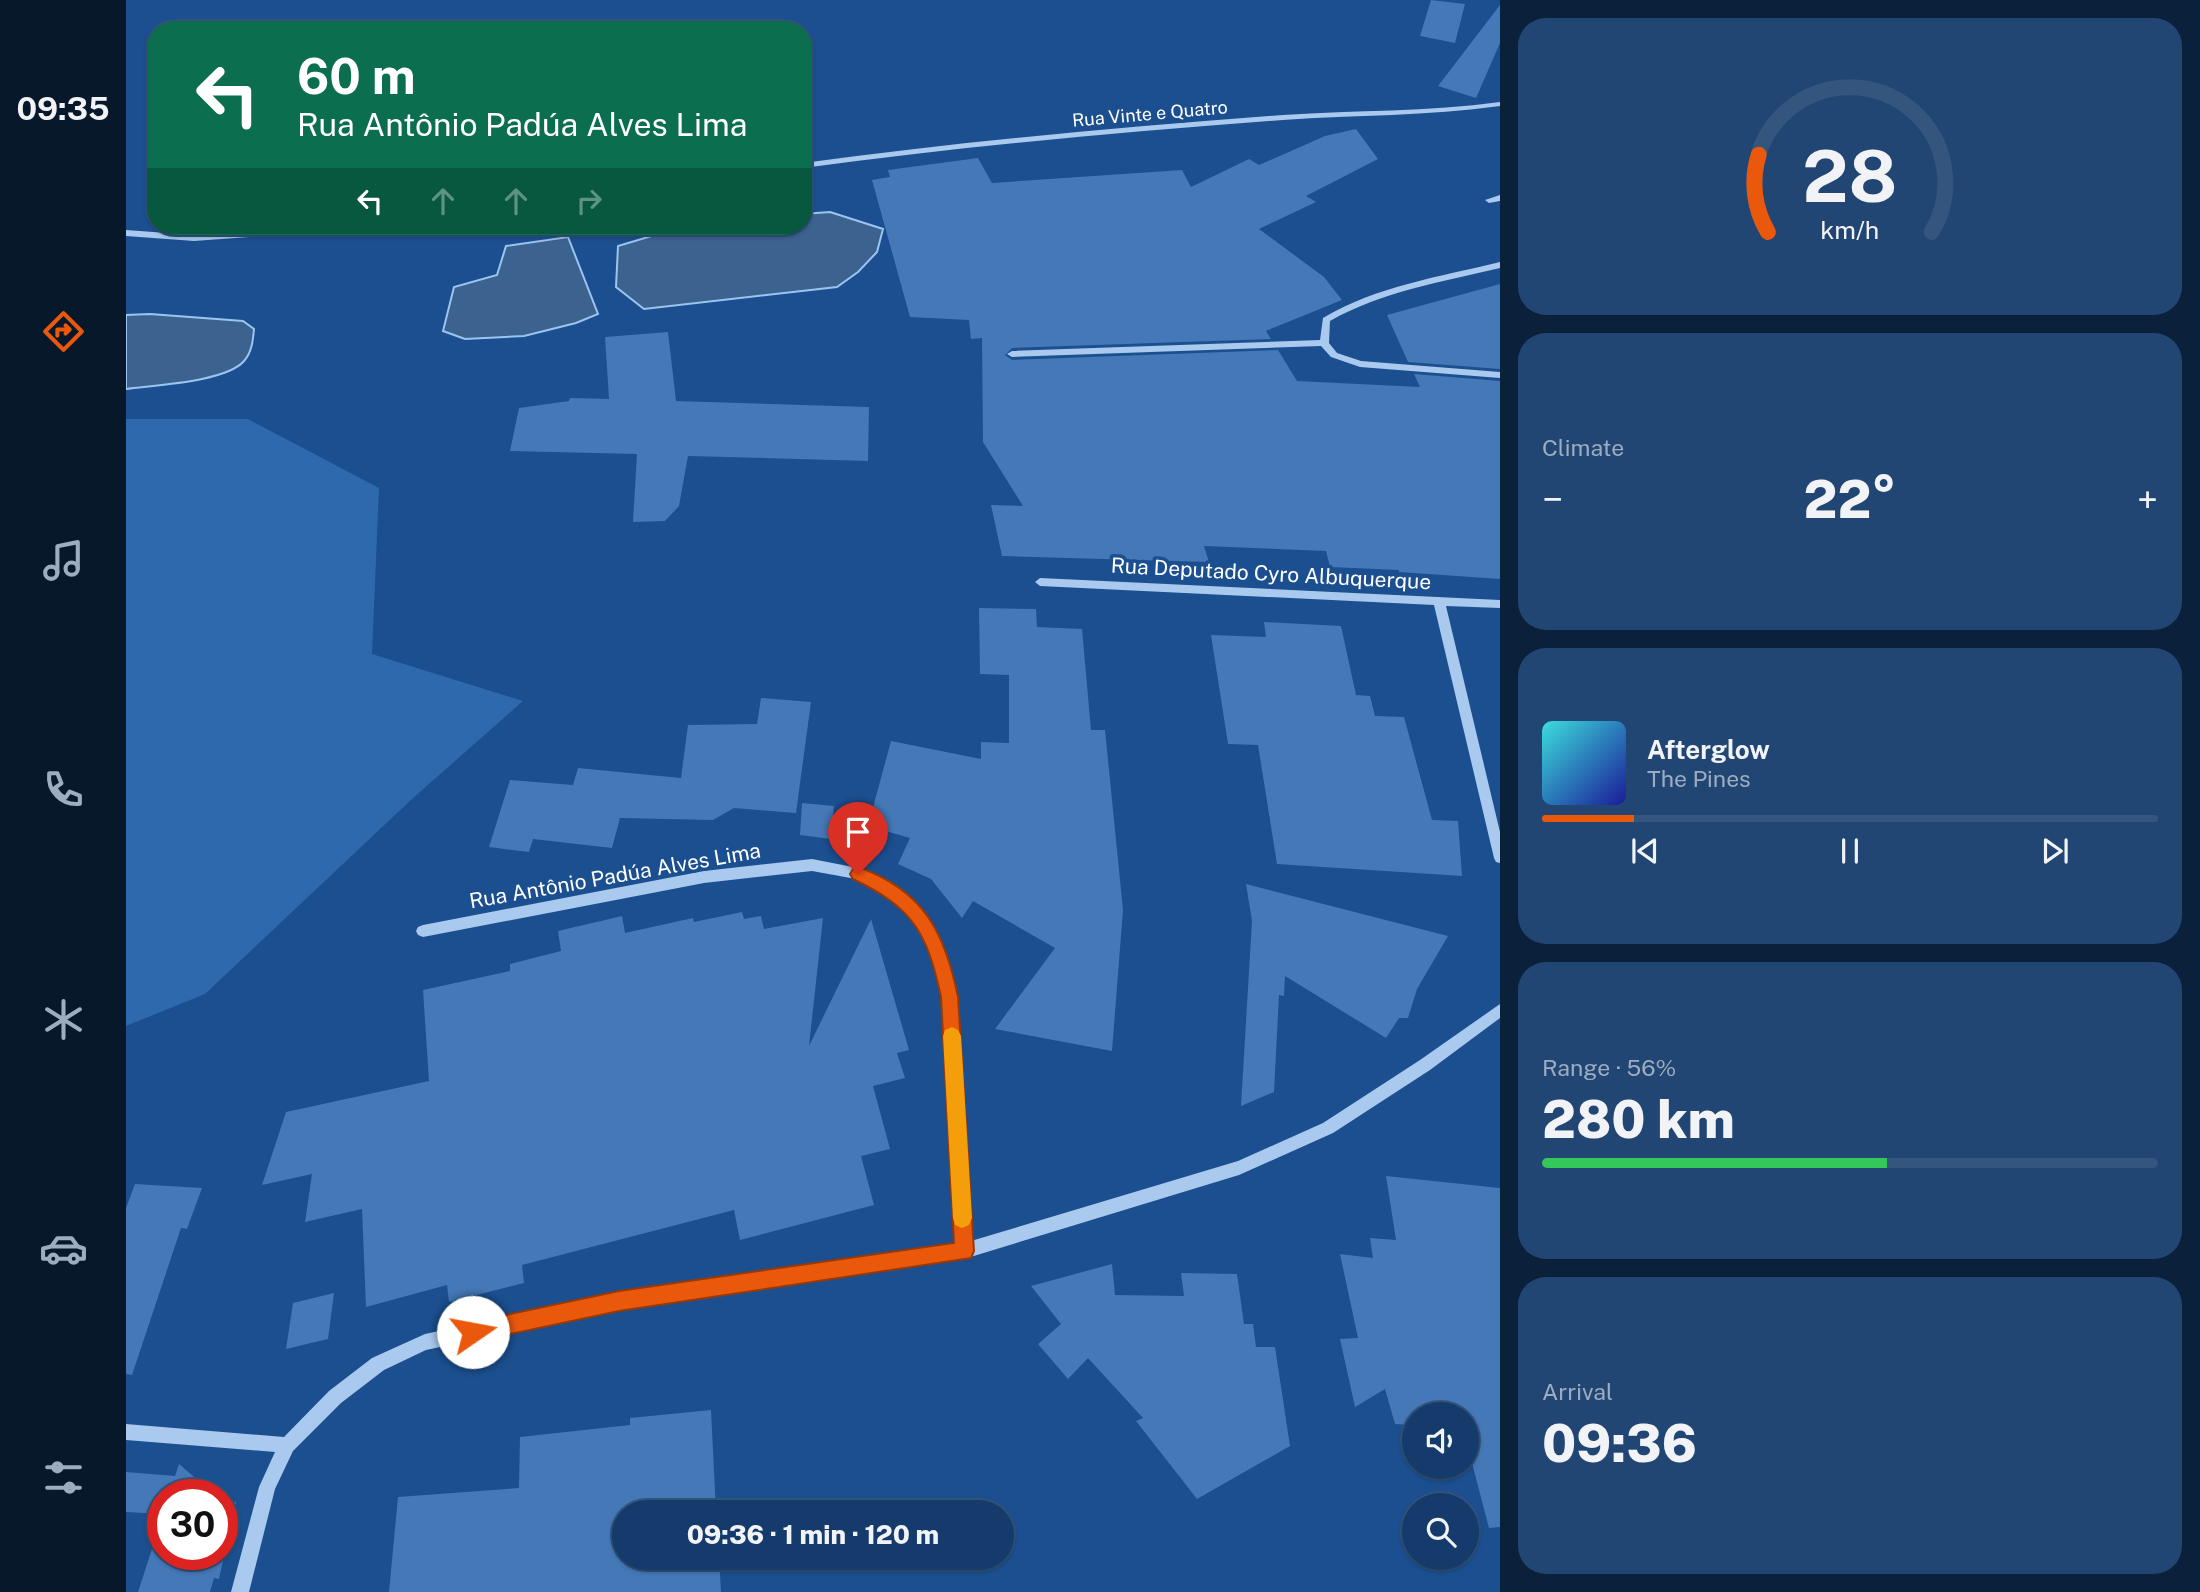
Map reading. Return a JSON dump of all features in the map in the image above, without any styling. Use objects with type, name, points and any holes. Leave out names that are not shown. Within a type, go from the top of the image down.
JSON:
[{"type":"street","name":"Rua Vinte e Quatro","points":[[812,165],[1021,140],[1294,117],[1422,112],[1500,104]]},
{"type":"street","points":[[1489,200],[1500,198]]},
{"type":"street","points":[[126,233],[147,235]]},
{"type":"street","points":[[153,235],[194,238],[236,235]]},
{"type":"street","points":[[1500,265],[1390,292],[1345,307],[1326,320],[1324,343],[1334,355],[1360,364],[1500,374]]},
{"type":"street","points":[[1012,354],[1324,343]]},
{"type":"street","name":"Rua Deputado Cyro Albuquerque","points":[[1040,582],[1500,604]]},
{"type":"street","points":[[1439,601],[1500,858]]},
{"type":"street","name":"Rua Antônio Padúa Alves Lima","points":[[424,930],[704,877],[812,865],[858,874],[892,890],[919,916],[941,957],[950,997],[964,1251]]},
{"type":"street","points":[[240,1592],[267,1487],[286,1445],[335,1397],[378,1364],[425,1342],[619,1301],[964,1251],[1239,1168],[1317,1133],[1425,1065],[1500,1010]]},
{"type":"street","points":[[126,1432],[286,1445]]},
{"type":"shaded area","points":[[830,212],[883,229],[877,252],[858,272],[837,287],[644,309],[616,287],[618,246],[655,235],[812,235],[812,213]]},
{"type":"shaded area","points":[[568,237],[598,314],[576,323],[524,336],[465,339],[443,331],[454,287],[497,275],[506,246]]},
{"type":"shaded area","points":[[150,314],[243,321],[254,329],[253,342],[244,361],[222,374],[126,389],[126,315]]},
{"type":"shaded area","points":[[126,419],[248,419],[379,488],[372,654],[523,701],[412,799],[205,994],[126,1026]]},
{"type":"building","points":[[1431,0],[1465,4],[1455,43],[1420,36]]},
{"type":"building","points":[[1500,5],[1500,43],[1476,98],[1438,86]]},
{"type":"building","points":[[1356,129],[1378,159],[1306,196],[1316,202],[1259,229],[1324,277],[1342,300],[1266,331],[1271,339],[1012,348],[1005,355],[1012,360],[1278,350],[1297,381],[1420,387],[1414,374],[1500,381],[1500,579],[1330,567],[1326,551],[1204,546],[1209,562],[1002,556],[991,505],[1023,506],[983,442],[982,338],[971,339],[969,320],[910,317],[872,180],[890,177],[888,170],[978,158],[992,183],[1182,170],[1191,187],[1249,159],[1259,165],[1325,136]]},
{"type":"building","points":[[1500,284],[1500,369],[1408,362],[1387,315]]},
{"type":"building","points":[[668,332],[676,401],[869,407],[868,461],[688,456],[679,506],[665,521],[633,522],[637,454],[510,451],[519,408],[569,401],[570,398],[609,399],[605,337]]},
{"type":"building","points":[[979,608],[1036,609],[1037,627],[1082,629],[1091,730],[1105,730],[1123,910],[1112,1051],[995,1029],[1055,948],[973,901],[962,918],[931,879],[898,864],[910,838],[868,826],[891,741],[981,759],[981,742],[1009,743],[1009,675],[980,674]]},
{"type":"building","points":[[1264,622],[1341,626],[1356,695],[1370,696],[1375,716],[1404,717],[1432,820],[1458,821],[1462,876],[1277,864],[1258,745],[1228,744],[1211,635],[1266,637]]},
{"type":"building","points":[[761,698],[811,702],[796,813],[734,808],[713,820],[620,818],[612,848],[533,839],[529,852],[489,847],[510,780],[573,785],[578,768],[681,778],[688,725],[757,724]]},
{"type":"building","points":[[802,803],[834,806],[831,839],[800,835]]},
{"type":"building","points":[[1246,884],[1448,936],[1417,989],[1408,1018],[1399,1018],[1386,1038],[1285,976],[1284,996],[1279,995],[1274,1092],[1241,1106],[1252,921]]},
{"type":"building","points":[[742,912],[744,919],[761,916],[764,929],[823,918],[809,1046],[871,919],[909,1050],[897,1053],[905,1078],[873,1086],[890,1149],[861,1156],[874,1205],[740,1240],[734,1210],[522,1265],[524,1283],[449,1302],[447,1285],[366,1307],[362,1209],[305,1222],[312,1174],[262,1185],[286,1112],[429,1081],[423,990],[510,971],[510,964],[561,951],[558,931],[622,916],[625,933],[693,918],[694,922]]},
{"type":"building","points":[[1386,1176],[1500,1188],[1500,1527],[1489,1528],[1476,1479],[1479,1479],[1479,1402],[1402,1402],[1402,1424],[1395,1424],[1385,1389],[1355,1407],[1340,1339],[1358,1338],[1340,1254],[1373,1258],[1370,1238],[1396,1240]]},
{"type":"building","points":[[135,1184],[202,1188],[187,1229],[181,1228],[132,1375],[126,1374],[126,1208]]},
{"type":"building","points":[[1112,1264],[1115,1295],[1184,1296],[1181,1273],[1237,1274],[1244,1324],[1253,1324],[1256,1347],[1275,1347],[1290,1446],[1197,1499],[1136,1421],[1143,1418],[1088,1358],[1068,1379],[1038,1344],[1061,1324],[1031,1286]]},
{"type":"building","points":[[334,1293],[328,1339],[286,1349],[293,1303]]},
{"type":"building","points":[[711,1410],[715,1500],[612,1500],[612,1570],[720,1570],[721,1592],[389,1592],[398,1497],[519,1488],[520,1437],[630,1425],[630,1418]]},
{"type":"building","points":[[179,1464],[196,1479],[147,1479],[147,1513],[126,1512],[126,1472],[175,1476]]},
{"type":"building","points":[[147,1564],[147,1570],[221,1570],[219,1579],[214,1578],[210,1592],[138,1592]]},
{"type":"slow traffic","points":[[952,1036],[962,1218]]},
{"type":"route","points":[[473,1332],[619,1301],[964,1251],[950,997],[941,957],[919,916],[892,890],[858,874]]}]
